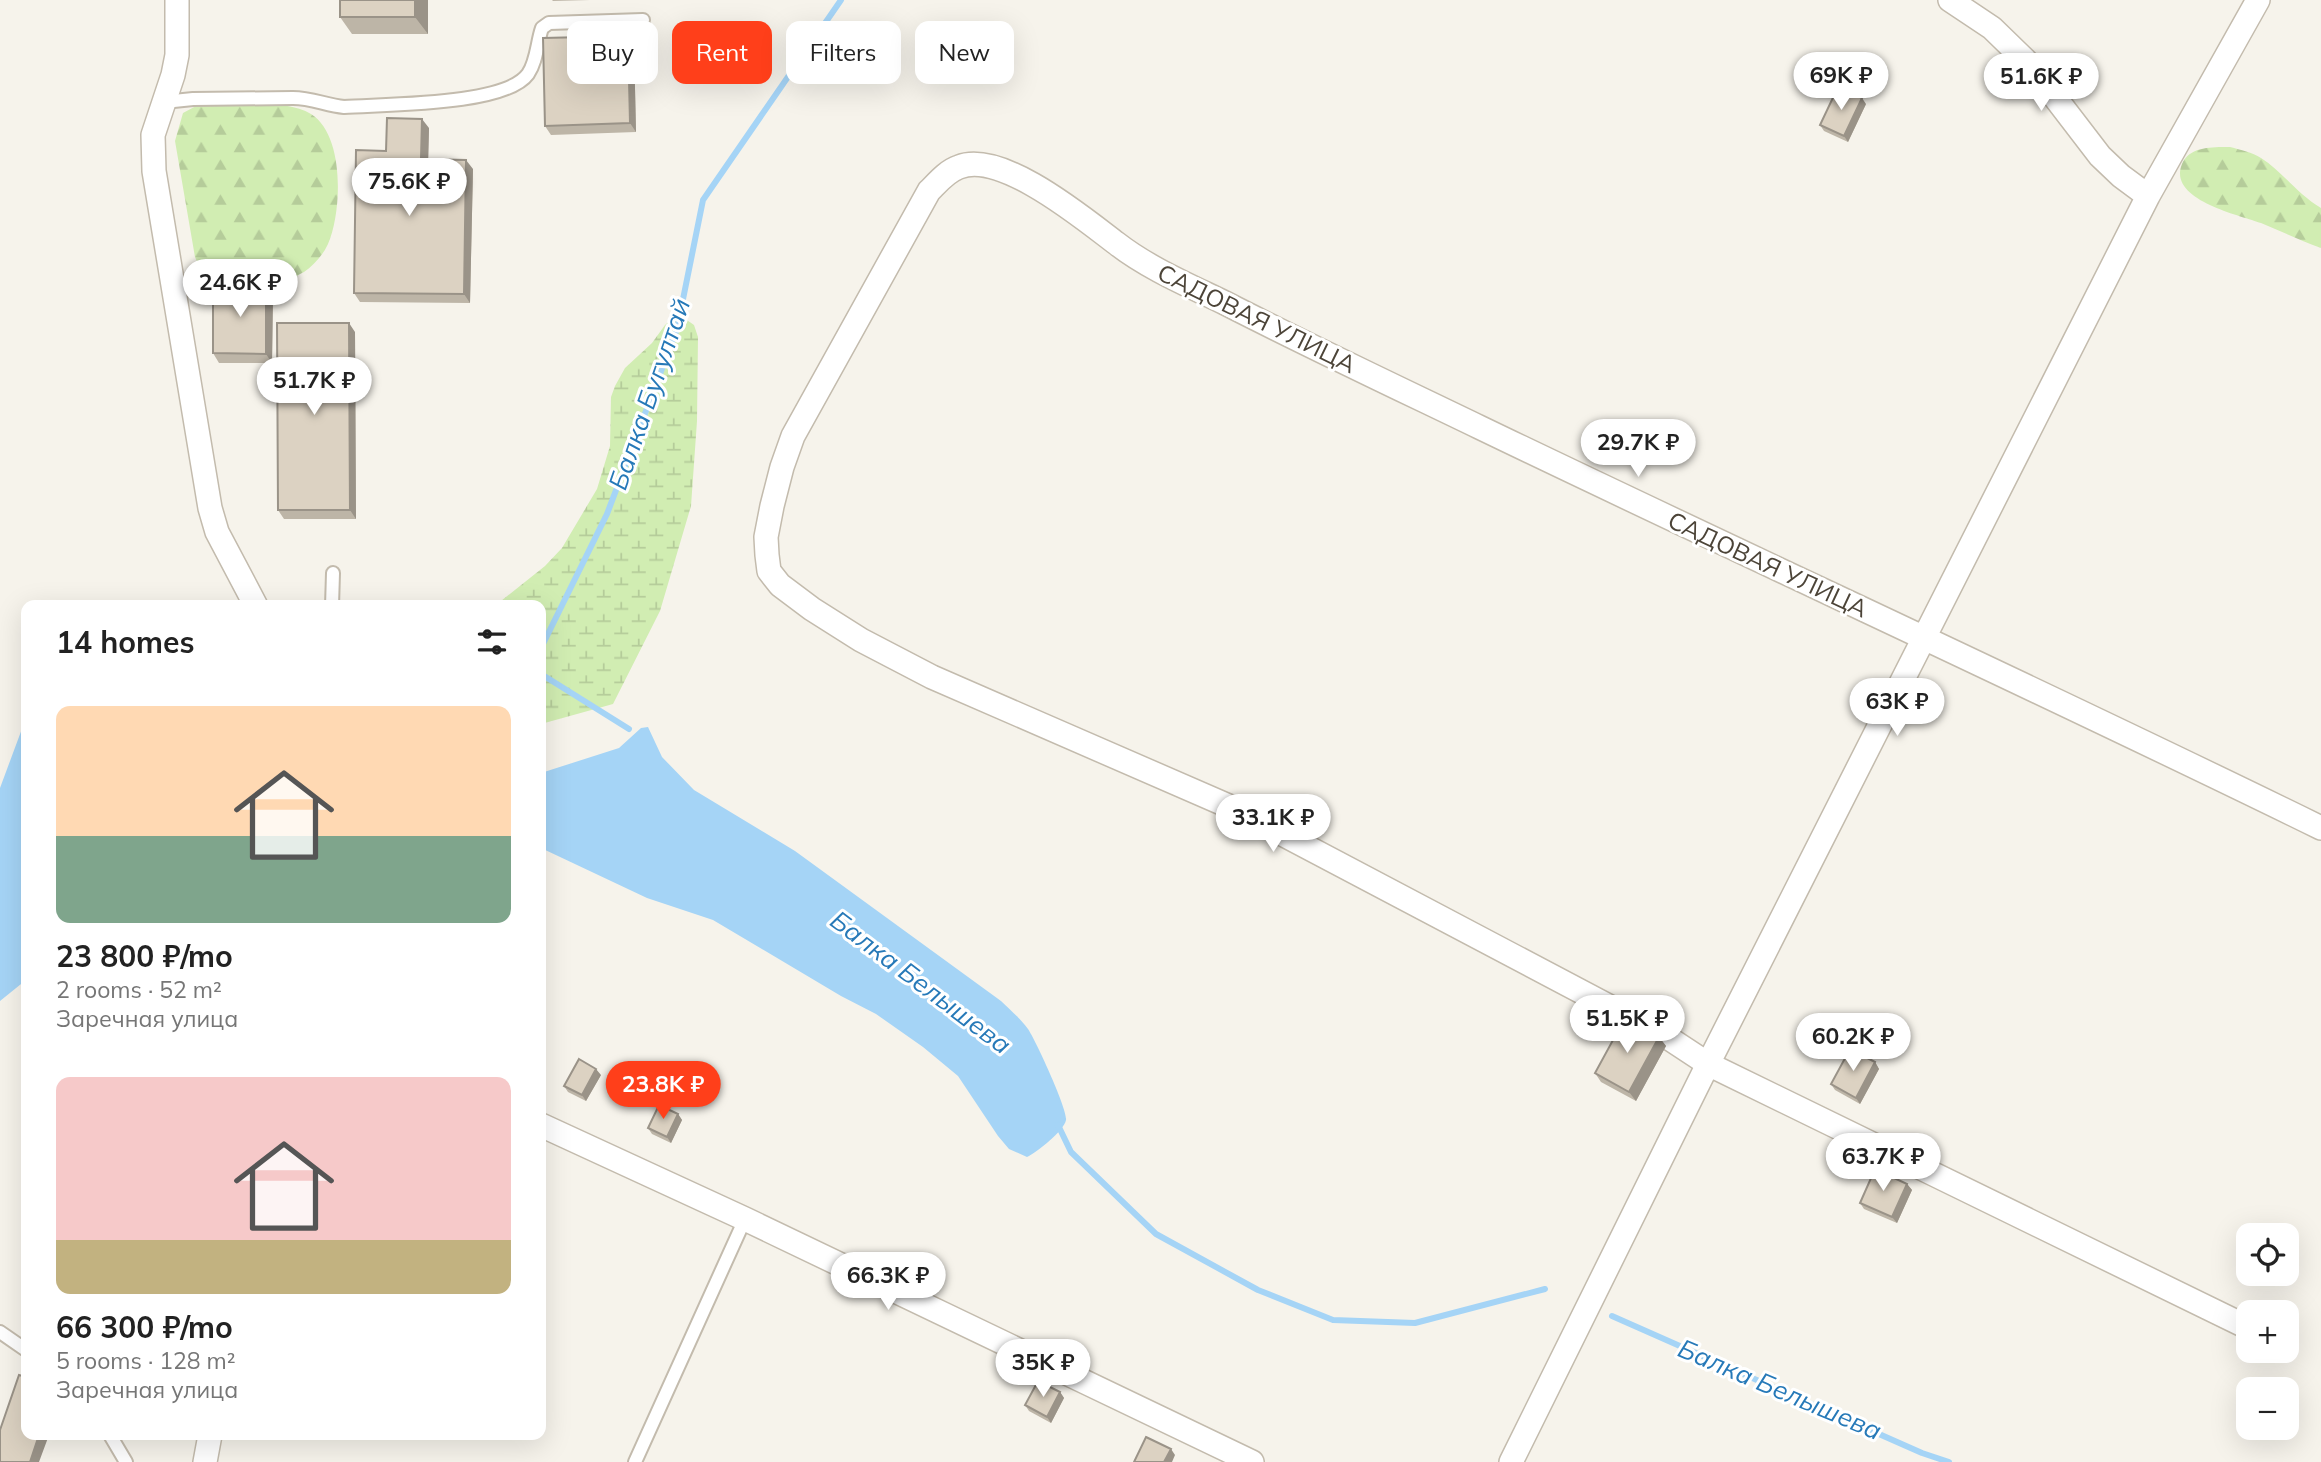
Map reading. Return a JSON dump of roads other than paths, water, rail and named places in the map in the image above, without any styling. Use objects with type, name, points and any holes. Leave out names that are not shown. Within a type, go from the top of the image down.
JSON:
[{"type":"street","points":[[177,0],[177,55],[152,144],[154,171],[210,508],[217,532],[253,600]]},
{"type":"street","points":[[1950,0],[1992,28],[2031,66],[2100,156],[2148,196]]},
{"type":"street","points":[[1511,1462],[1708,1064],[2148,196],[2258,0]]},
{"type":"street","name":"САДОВАЯ УЛИЦА","points":[[1708,1064],[1667,1037],[1233,808],[920,671],[861,640],[780,585],[769,571],[766,537],[782,467],[793,436],[929,191],[945,175],[960,166],[978,163],[996,166],[1084,217],[1137,258],[1246,314],[2321,828]]},
{"type":"street","points":[[1708,1064],[2236,1322]]},
{"type":"street","points":[[546,1127],[746,1219],[1252,1462]]},
{"type":"street","points":[[205,1462],[209,1440]]},
{"type":"lane","points":[[164,102],[193,99],[306,98],[329,106],[344,107],[468,99],[503,91],[527,75],[534,61],[542,28],[549,23],[643,20]]},
{"type":"lane","points":[[332,600],[333,573]]},
{"type":"lane","points":[[635,1462],[746,1219]]},
{"type":"lane","points":[[3,1338],[21,1347]]},
{"type":"lane","points":[[113,1440],[126,1462]]},
{"type":"water","points":[[648,727],[662,757],[694,790],[795,851],[1001,1001],[1028,1029],[1062,1103],[1066,1120],[1055,1135],[1027,1157],[1009,1149],[958,1076],[876,1014],[713,920],[647,898],[546,850],[546,771],[619,748],[641,728]]},
{"type":"water","points":[[21,731],[21,984],[0,1001],[0,788]]},
{"type":"waterway","name":"Балка Бугултай","points":[[546,638],[607,514],[677,329],[703,200],[841,0]]},
{"type":"waterway","name":"Балка Белышева","points":[[546,677],[629,729]]},
{"type":"waterway","name":"Балка Белышева","points":[[1058,1125],[1071,1152],[1156,1234],[1258,1290],[1333,1320],[1415,1323],[1545,1289]]},
{"type":"waterway","name":"Балка Белышева","points":[[1612,1316],[1922,1453],[1949,1462]]}]
